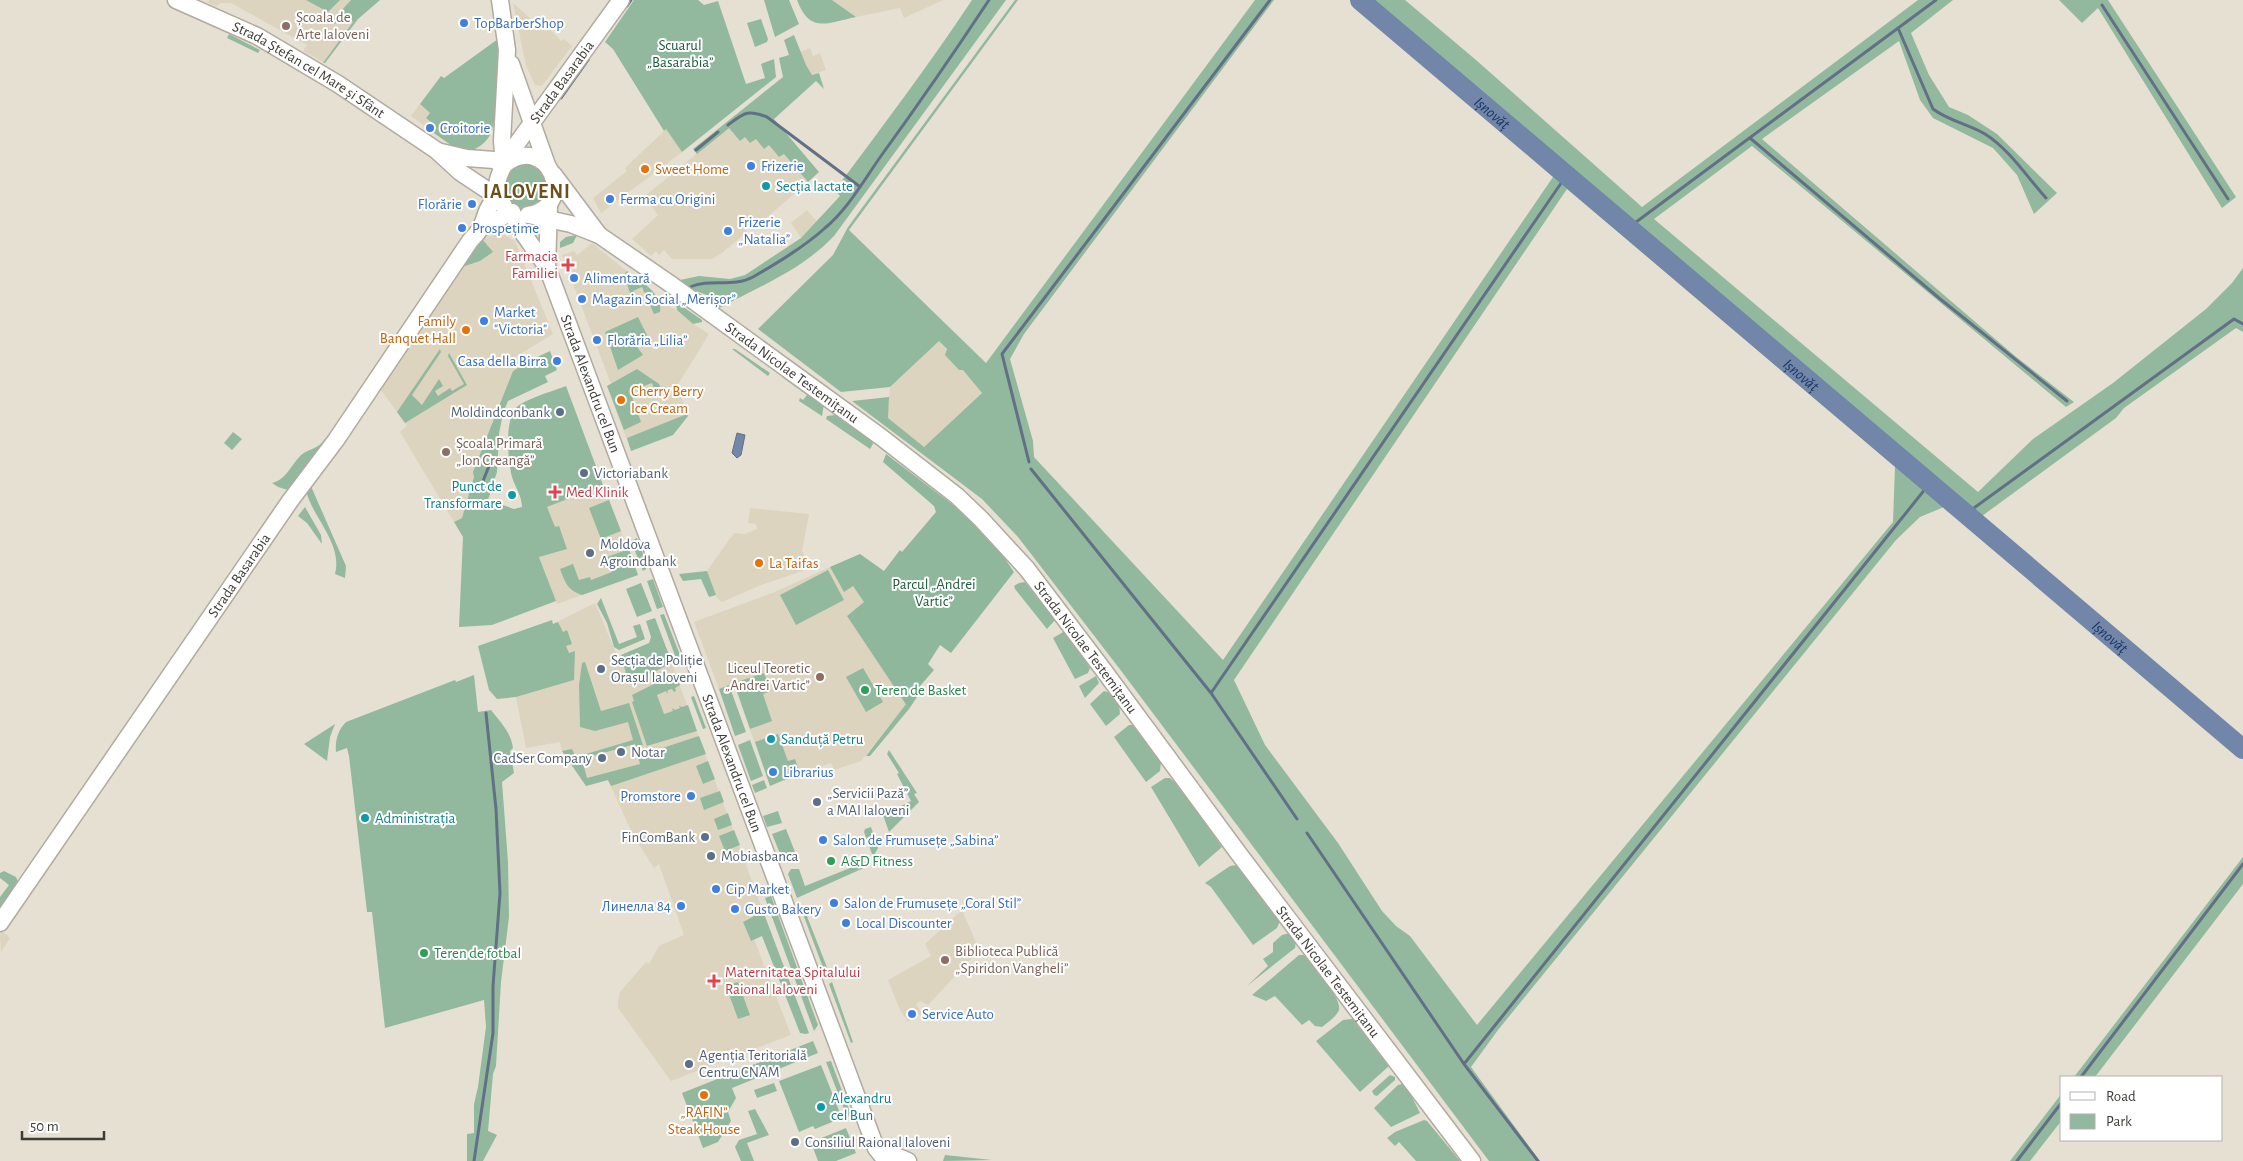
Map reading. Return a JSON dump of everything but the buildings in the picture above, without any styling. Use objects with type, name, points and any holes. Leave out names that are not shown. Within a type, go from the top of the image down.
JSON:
[{"type":"main road","name":"Strada Ștefan cel Mare și Sfânt","points":[[176,0],[257,36],[338,84],[436,150],[460,172],[499,198]]},
{"type":"main road","points":[[500,0],[507,50],[532,125],[550,169],[555,188],[549,211]]},
{"type":"main road","name":"Strada Basarabia","points":[[481,228],[487,209],[492,202],[499,198],[496,185],[500,171],[512,149],[532,125],[621,0]]},
{"type":"main road","points":[[504,166],[502,141],[507,50]]},
{"type":"main road","name":"Strada Ștefan cel Mare și Sfânt","points":[[436,150],[467,158],[494,160],[504,166]]},
{"type":"main road","points":[[504,166],[510,160],[526,156],[541,160],[550,169]]},
{"type":"main road","name":"Strada Nicolae Testemițanu","points":[[550,169],[599,235]]},
{"type":"main road","points":[[499,198],[504,206],[512,212]]},
{"type":"main road","name":"Strada Nicolae Testemițanu","points":[[512,212],[529,215],[549,211],[571,224],[599,235],[669,283],[925,470],[957,496],[1004,542],[1134,710],[1239,854],[1472,1161]]},
{"type":"main road","name":"Strada Alexandru cel Bun","points":[[546,267],[549,211]]},
{"type":"main road","name":"Strada Basarabia","points":[[0,923],[279,516],[336,440],[470,241],[481,228],[512,212]]},
{"type":"main road","name":"Strada Alexandru cel Bun","points":[[512,212],[518,226],[546,267],[682,623],[714,716],[879,1157]]},
{"type":"main road","points":[[879,1157],[908,1161]]},
{"type":"shaded area","points":[[209,0],[380,0],[358,19],[325,63],[303,51],[307,45],[231,3],[221,3],[216,6],[208,3]]},
{"type":"shaded area","points":[[832,0],[943,0],[904,18],[900,8],[856,17]]},
{"type":"shaded area","points":[[513,3],[545,31],[549,28],[561,41],[564,39],[572,46],[542,86],[535,85],[526,66]]},
{"type":"shaded area","points":[[810,48],[813,56],[820,53],[826,70],[812,75],[800,52]]},
{"type":"shaded area","points":[[420,104],[430,113],[436,126],[431,131],[411,116]]},
{"type":"shaded area","points":[[729,127],[745,137],[756,138],[784,153],[808,182],[759,224],[753,217],[742,226],[747,232],[712,259],[672,259],[664,250],[659,255],[656,251],[651,256],[632,239],[658,215],[644,197]]},
{"type":"shaded area","points":[[666,129],[682,152],[601,213],[593,198],[627,171],[625,168]]},
{"type":"shaded area","points":[[807,210],[817,222],[801,238],[791,223]]},
{"type":"shaded area","points":[[500,233],[515,241],[553,334],[512,359],[518,368],[513,371],[474,477],[462,518],[454,522],[400,432],[407,426],[381,390],[384,382],[482,239]]},
{"type":"shaded area","points":[[592,243],[656,295],[660,302],[677,310],[693,324],[709,334],[677,386],[688,416],[673,435],[631,451],[607,386],[611,384],[562,255],[574,251],[577,255]]},
{"type":"shaded area","points":[[939,340],[982,393],[924,447],[887,418],[890,387]]},
{"type":"shaded area","points":[[603,485],[638,575],[557,604],[539,556],[537,511]]},
{"type":"shaded area","points":[[750,508],[809,514],[802,551],[811,568],[761,585],[722,602],[717,598],[707,571],[734,533],[745,534],[757,529],[756,524],[748,523]]},
{"type":"shaded area","name":"Liceul Teoretic „Andrei Vartic”","points":[[830,567],[844,591],[853,586],[864,602],[847,616],[906,704],[861,761],[834,770],[831,763],[770,786],[734,684],[719,689],[694,622],[775,592]]},
{"type":"shaded area","points":[[595,603],[618,658],[663,640],[763,911],[743,922],[751,940],[754,939],[791,1035],[671,1081],[618,1008],[620,992],[646,962],[649,964],[659,946],[684,935],[659,864],[654,868],[633,835],[608,780],[586,786],[562,751],[560,742],[526,748],[516,697],[574,680],[553,624]]},
{"type":"shaded area","points":[[962,910],[977,945],[972,958],[928,1005],[920,1001],[916,1004],[922,1013],[908,1022],[900,1010],[888,980],[931,956],[925,944]]},
{"type":"shaded area","points":[[2,931],[10,938],[1,952],[0,935]]},
{"type":"green space","points":[[306,0],[340,0],[328,12]]},
{"type":"green space","points":[[351,0],[380,0],[358,19],[325,63],[323,63],[353,22],[343,14],[335,24],[332,21]]},
{"type":"green space","name":"Scuarul „Basarabia”","points":[[634,0],[698,0],[704,5],[718,1],[746,84],[765,78],[761,64],[774,59],[776,77],[682,152],[666,129],[664,131],[613,49],[605,42]]},
{"type":"green space","points":[[764,0],[789,0],[799,24],[775,37]]},
{"type":"green space","points":[[797,0],[832,0],[856,17],[828,23],[814,22],[802,11]]},
{"type":"green space","points":[[972,0],[1006,0],[834,236],[822,248],[795,268],[719,308],[706,295],[686,286],[680,280],[699,276],[730,279],[745,275],[801,238],[840,196],[835,190],[922,72]]},
{"type":"green space","points":[[1015,0],[1018,0],[849,230],[986,363],[1255,0],[1274,0],[1024,334],[1010,359],[1033,441],[1034,457],[1223,660],[1553,177],[1350,0],[1405,0],[1476,60],[1642,207],[1918,0],[1953,0],[1911,33],[1929,75],[1949,107],[1968,115],[1997,134],[2057,193],[2034,214],[2017,175],[1993,148],[1933,118],[1920,100],[1899,41],[1762,139],[2015,356],[2074,402],[2066,407],[1752,146],[1654,219],[1978,492],[2033,439],[2113,383],[2206,309],[2232,283],[2243,268],[2243,332],[2236,328],[2124,408],[2116,418],[1982,516],[2243,738],[2243,759],[1944,507],[1920,517],[1896,540],[1498,1030],[1471,1067],[1540,1161],[1489,1161],[1119,668],[1018,537],[982,499],[852,401],[889,397],[888,418],[924,447],[982,393],[963,370],[959,370],[945,355],[947,349],[939,341],[890,387],[841,392],[758,329],[833,255],[848,227]],"holes":[[[1567,189],[1895,466],[1893,522],[1477,1025],[1410,936],[1396,926],[1382,911],[1338,843],[1265,745],[1234,680]]]},
{"type":"green space","points":[[2059,0],[2108,0],[2236,197],[2222,208],[2098,8],[2082,23]]},
{"type":"green space","points":[[761,19],[768,39],[767,42],[755,47],[747,23]]},
{"type":"green space","points":[[229,34],[260,50],[258,53],[227,38]]},
{"type":"green space","points":[[794,35],[806,65],[812,75],[819,73],[824,89],[816,81],[774,119],[819,172],[808,182],[784,154],[779,157],[769,145],[764,149],[756,139],[750,143],[745,137],[740,141],[729,128],[697,154],[693,149],[783,77],[779,58],[789,55],[784,40]]},
{"type":"green space","points":[[498,39],[497,102],[490,135],[481,145],[469,152],[455,148],[431,131],[436,126],[426,118],[430,113],[420,104],[441,76],[444,78]]},
{"type":"green space","points":[[531,161],[549,177],[544,201],[530,209],[522,209],[515,207],[506,195],[503,187],[504,173],[508,168]]},
{"type":"green space","points":[[577,235],[573,243],[560,248],[560,242],[566,237]]},
{"type":"green space","points":[[482,239],[493,252],[480,261],[462,267]]},
{"type":"green space","points":[[627,271],[655,294],[660,305],[660,312],[654,314],[642,287],[633,291],[634,294],[631,296],[624,275]]},
{"type":"green space","points":[[676,302],[702,320],[702,322],[693,324],[677,310]]},
{"type":"green space","points":[[638,317],[647,335],[636,345],[643,355],[618,370],[605,332]]},
{"type":"green space","points":[[440,349],[441,352],[412,395],[422,405],[439,379],[443,386],[435,391],[438,396],[450,388],[452,391],[464,384],[448,356],[449,353],[467,385],[405,423],[397,412]]},
{"type":"green space","points":[[732,349],[735,349],[770,373],[768,376]]},
{"type":"green space","points":[[550,351],[557,370],[545,376],[548,382],[508,401],[503,413],[499,434],[497,472],[488,500],[514,509],[522,507],[509,461],[508,432],[512,414],[516,408],[526,401],[566,386],[603,485],[547,507],[555,527],[559,526],[567,549],[539,557],[556,601],[492,625],[459,627],[463,537],[454,522],[462,518],[474,477],[473,472],[513,371]]},
{"type":"green space","points":[[637,369],[659,384],[663,393],[656,395],[652,383],[630,391],[641,422],[624,430],[607,386]]},
{"type":"green space","points":[[782,377],[824,404],[822,416],[799,401],[800,398],[803,400],[807,395]]},
{"type":"green space","points":[[687,414],[688,416],[673,435],[631,451],[627,438]]},
{"type":"green space","points":[[835,415],[872,441],[873,444],[870,449],[826,419],[827,416]]},
{"type":"green space","points":[[233,432],[242,439],[232,450],[224,443]]},
{"type":"green space","points":[[325,439],[327,444],[288,490],[272,483],[281,479],[301,455],[319,445]]},
{"type":"green space","name":"Parcul „Andrei Vartic”","points":[[886,454],[961,511],[1001,553],[1014,572],[951,653],[940,645],[928,664],[934,670],[920,686],[919,694],[909,709],[847,616],[864,602],[853,586],[844,592],[830,567],[860,554],[884,571],[900,550],[902,552],[936,512],[934,506],[883,462]]},
{"type":"green space","points":[[310,484],[346,566],[345,578],[335,574],[335,552],[306,491]]},
{"type":"green space","points":[[609,500],[621,531],[601,539],[589,508]]},
{"type":"green space","points":[[305,507],[321,535],[322,544],[307,523],[298,516]]},
{"type":"green space","points":[[637,538],[647,564],[646,569],[643,571],[631,541]]},
{"type":"green space","points":[[629,549],[638,575],[582,595],[573,591],[565,582],[560,569],[573,564],[579,580],[590,577],[591,580],[612,572],[607,557]]},
{"type":"green space","points":[[828,570],[844,600],[796,625],[780,595]]},
{"type":"green space","points":[[707,571],[716,595],[709,597],[701,579],[683,581],[679,574]]},
{"type":"green space","points":[[653,579],[663,607],[657,609],[647,581]]},
{"type":"green space","points":[[1025,582],[1055,620],[1047,629],[1015,589],[1014,586]]},
{"type":"green space","points":[[641,583],[652,611],[637,617],[626,589]]},
{"type":"green space","points":[[601,598],[619,644],[637,637],[633,626],[640,624],[645,639],[619,650],[614,647],[607,623],[597,604]]},
{"type":"green space","points":[[664,614],[682,660],[677,661],[660,615]]},
{"type":"green space","points":[[655,618],[672,663],[629,684],[621,655],[649,643],[651,637],[646,621]]},
{"type":"green space","points":[[552,620],[553,624],[558,622],[563,632],[567,630],[572,644],[566,646],[569,653],[575,651],[574,680],[516,697],[497,699],[489,690],[478,646]]},
{"type":"green space","points":[[1065,631],[1090,668],[1088,673],[1075,679],[1053,638]]},
{"type":"green space","points":[[585,662],[601,711],[629,703],[643,745],[636,747],[635,744],[582,759],[587,778],[640,764],[638,756],[699,736],[706,754],[611,786],[608,780],[586,786],[562,751],[572,749],[576,757],[633,740],[628,722],[595,731],[580,727],[579,685],[582,663]]},
{"type":"green space","name":"Teren de Basket","points":[[863,668],[883,702],[866,712],[846,677]]},
{"type":"green space","points":[[676,673],[680,685],[675,688],[676,691],[674,692],[672,689],[668,690],[667,694],[666,691],[657,695],[664,714],[673,711],[672,708],[675,710],[680,708],[679,706],[688,705],[697,731],[647,746],[632,702],[634,701],[632,695]]},
{"type":"green space","points":[[764,673],[771,691],[763,694],[772,721],[750,729],[734,683]]},
{"type":"green space","points":[[474,675],[478,712],[491,710],[508,732],[513,748],[510,751],[514,773],[502,782],[508,862],[509,917],[501,982],[496,1066],[493,1074],[488,1131],[497,1135],[483,1161],[467,1161],[467,1134],[474,1133],[474,1104],[486,1027],[484,1000],[385,1028],[372,912],[367,912],[349,756],[347,748],[336,752],[339,732],[346,722],[455,680],[456,682]]},
{"type":"green space","points":[[1096,676],[1099,683],[1085,698],[1079,686]]},
{"type":"green space","points":[[729,685],[746,732],[735,736],[719,689]]},
{"type":"green space","points":[[1104,691],[1111,693],[1119,704],[1120,714],[1106,726],[1090,704]]},
{"type":"green space","points":[[694,696],[706,728],[703,729],[691,697]]},
{"type":"green space","points":[[906,704],[909,709],[870,756],[866,756]]},
{"type":"green space","points":[[335,724],[330,737],[327,761],[304,744]]},
{"type":"green space","points":[[1129,725],[1135,725],[1161,762],[1160,771],[1146,782],[1114,737]]},
{"type":"green space","points":[[778,734],[788,761],[795,759],[800,773],[770,786],[755,742]]},
{"type":"green space","points":[[750,740],[763,776],[751,781],[738,745]]},
{"type":"green space","points":[[889,750],[917,793],[914,794],[919,802],[889,832],[883,815],[911,801],[897,774],[899,773],[887,754]]},
{"type":"green space","points":[[708,761],[715,779],[703,784],[696,766]]},
{"type":"green space","points":[[1165,778],[1170,778],[1183,790],[1222,847],[1199,867],[1151,787]]},
{"type":"green space","points":[[764,780],[767,788],[755,793],[752,785]]},
{"type":"green space","points":[[720,791],[724,802],[704,810],[700,798]]},
{"type":"green space","points":[[778,811],[782,823],[767,827],[763,816]]},
{"type":"green space","points":[[728,813],[732,825],[718,830],[714,819]]},
{"type":"green space","points":[[871,827],[878,848],[873,857],[864,832],[865,829]]},
{"type":"green space","points":[[786,829],[795,852],[793,857],[783,861],[772,834]]},
{"type":"green space","points":[[734,830],[740,845],[725,851],[719,836]]},
{"type":"green space","points":[[2243,857],[2243,884],[2096,1076],[2075,1076]]},
{"type":"green space","points":[[865,862],[868,866],[797,898],[788,874],[791,869],[799,869],[805,886]]},
{"type":"green space","points":[[1237,865],[1280,921],[1277,928],[1253,945],[1211,887],[1205,883],[1230,866]]},
{"type":"green space","points":[[4,871],[16,877],[19,884],[0,910],[0,897],[9,885],[0,878],[0,873]]},
{"type":"green space","points":[[771,896],[818,1025],[814,1031],[765,898]]},
{"type":"green space","points":[[800,906],[803,906],[828,970],[825,973]]},
{"type":"green space","points":[[763,911],[809,1033],[800,1033],[762,936],[751,941],[743,922]]},
{"type":"green space","points":[[1290,933],[1296,941],[1295,948],[1247,986],[1268,966],[1263,959],[1273,952],[1273,943],[1282,935]]},
{"type":"green space","points":[[1299,955],[1304,955],[1320,974],[1332,990],[1339,1004],[1339,1010],[1336,1015],[1322,1027],[1315,1026],[1309,1020],[1302,1025],[1275,996],[1266,1001],[1252,995]]},
{"type":"green space","points":[[738,982],[750,1015],[738,1019],[726,986]]},
{"type":"green space","points":[[832,982],[853,1042],[851,1043],[829,984]]},
{"type":"green space","points":[[1355,1019],[1389,1066],[1360,1092],[1316,1041],[1343,1020]]},
{"type":"green space","points":[[813,1041],[818,1053],[732,1088],[736,1098],[728,1112],[731,1121],[718,1142],[703,1148],[682,1093]]},
{"type":"green space","points":[[831,1061],[851,1115],[847,1117],[826,1062]]},
{"type":"green space","points":[[821,1065],[842,1118],[815,1129],[813,1126],[799,1132],[779,1081]]},
{"type":"green space","points":[[1390,1075],[1395,1077],[1395,1080],[1377,1096],[1374,1095],[1372,1091]]},
{"type":"green space","points":[[774,1083],[777,1091],[757,1098],[754,1090]]},
{"type":"green space","points":[[1402,1084],[1411,1095],[1420,1113],[1391,1127],[1374,1108],[1398,1085]]},
{"type":"green space","points":[[2060,1096],[2060,1123],[2030,1161],[2010,1161]]},
{"type":"green space","points":[[755,1109],[769,1135],[747,1143],[754,1161],[741,1161],[735,1147],[739,1140],[757,1134],[748,1111]]},
{"type":"green space","points":[[1424,1120],[1427,1121],[1460,1161],[1416,1161],[1399,1142],[1395,1146],[1387,1138],[1395,1132]]},
{"type":"green space","points":[[846,1128],[856,1153],[836,1161],[818,1161],[812,1145],[820,1142],[819,1139]]},
{"type":"green space","points":[[945,1155],[992,1160],[943,1161]]},
{"type":"water","points":[[737,433],[745,435],[741,455],[737,458],[732,453]]},
{"type":"waterway","points":[[627,6],[631,0]]},
{"type":"waterway","points":[[690,287],[705,283],[738,282],[753,277],[799,248],[833,220],[855,194],[989,0]]},
{"type":"waterway","points":[[1029,462],[1002,354],[1270,0]]},
{"type":"waterway","name":"Ișnovăț","points":[[1360,0],[2243,749]]},
{"type":"waterway","points":[[1628,228],[1936,0]]},
{"type":"waterway","points":[[2102,5],[2228,199]]},
{"type":"waterway","points":[[1898,28],[1933,109],[1945,117],[1979,131],[1994,140],[2010,155],[2046,198]]},
{"type":"waterway","points":[[561,98],[588,60]]},
{"type":"waterway","points":[[728,125],[750,113],[767,117],[859,186]]},
{"type":"waterway","points":[[696,150],[718,132]]},
{"type":"waterway","points":[[1750,138],[1939,298],[2067,401]]},
{"type":"waterway","points":[[1211,693],[1566,176]]},
{"type":"waterway","points":[[1967,513],[2234,319],[2243,324]]},
{"type":"waterway","points":[[479,491],[491,461]]},
{"type":"waterway","points":[[1031,469],[1211,693],[1297,819]]},
{"type":"waterway","points":[[1464,1064],[1930,483]]},
{"type":"waterway","points":[[474,1161],[493,1033],[493,986],[500,893],[496,809],[486,713]]},
{"type":"waterway","points":[[1307,833],[1464,1064],[1538,1161]]},
{"type":"waterway","points":[[2082,1076],[2243,864]]},
{"type":"waterway","points":[[2017,1161],[2060,1105]]},
{"type":"place","name":"TopBarberShop","points":[[464,23]]},
{"type":"place","name":"Școala de Arte Ialoveni","points":[[286,26]]},
{"type":"place","name":"Croitorie","points":[[430,128]]},
{"type":"place","name":"Frizerie","points":[[751,166]]},
{"type":"place","name":"Sweet Home","points":[[645,169]]},
{"type":"place","name":"Secția lactate","points":[[766,186]]},
{"type":"place","name":"Ferma cu Origini","points":[[610,199]]},
{"type":"place","name":"Florărie","points":[[472,204]]},
{"type":"place","name":"Prospețime","points":[[462,228]]},
{"type":"place","name":"Frizerie „Natalia”","points":[[728,231]]},
{"type":"place","name":"Farmacia Familiei","points":[[568,265]]},
{"type":"place","name":"Alimentară","points":[[574,278]]},
{"type":"place","name":"Magazin Social „Merișor”","points":[[582,299]]},
{"type":"place","name":"Market \"Victoria\"","points":[[484,321]]},
{"type":"place","name":"Family Banquet Hall","points":[[466,330]]},
{"type":"place","name":"Florăria „Lilia”","points":[[597,340]]},
{"type":"place","name":"Casa della Birra","points":[[557,361]]},
{"type":"place","name":"Cherry Berry Ice Cream","points":[[621,400]]},
{"type":"place","name":"Moldindconbank","points":[[560,412]]},
{"type":"place","name":"Școala Primară „Ion Creangă”","points":[[446,452]]},
{"type":"place","name":"Victoriabank","points":[[584,473]]},
{"type":"place","name":"Med Klinik","points":[[555,492]]},
{"type":"place","name":"Punct de Transformare","points":[[512,495]]},
{"type":"place","name":"Moldova Agroindbank","points":[[590,553]]},
{"type":"place","name":"La Taifas","points":[[759,563]]},
{"type":"place","name":"Secția de Poliție Orașul Ialoveni","points":[[601,669]]},
{"type":"place","name":"Liceul Teoretic „Andrei Vartic”","points":[[820,677]]},
{"type":"place","name":"Teren de Basket","points":[[865,690]]},
{"type":"place","name":"Sanduță Petru","points":[[771,739]]},
{"type":"place","name":"Notar","points":[[621,752]]},
{"type":"place","name":"CadSer Company","points":[[602,758]]},
{"type":"place","name":"Librarius","points":[[773,772]]},
{"type":"place","name":"Promstore","points":[[691,796]]},
{"type":"place","name":"„Servicii Pază” a MAI Ialoveni","points":[[817,802]]},
{"type":"place","name":"Administrația","points":[[365,818]]},
{"type":"place","name":"FinComBank","points":[[705,837]]},
{"type":"place","name":"Salon de Frumusețe „Sabina”","points":[[823,840]]},
{"type":"place","name":"Mobiasbanca","points":[[711,856]]},
{"type":"place","name":"A&D Fitness","points":[[831,861]]},
{"type":"place","name":"Cip Market","points":[[716,889]]},
{"type":"place","name":"Salon de Frumusețe „Coral Stil”","points":[[834,903]]},
{"type":"place","name":"Линелла 84","points":[[681,906]]},
{"type":"place","name":"Gusto Bakery","points":[[735,909]]},
{"type":"place","name":"Local Discounter","points":[[846,923]]},
{"type":"place","name":"Teren de fotbal","points":[[424,953]]},
{"type":"place","name":"Biblioteca Publică „Spiridon Vangheli”","points":[[945,960]]},
{"type":"place","name":"Maternitatea Spitalului Raional Ialoveni","points":[[714,981]]},
{"type":"place","name":"Service Auto","points":[[912,1014]]},
{"type":"place","name":"Agenția Teritorială Centru CNAM","points":[[689,1064]]},
{"type":"place","name":"„RAFIN” Steak House","points":[[704,1095]]},
{"type":"place","name":"Alexandru cel Bun","points":[[821,1107]]},
{"type":"place","name":"Consiliul Raional Ialoveni","points":[[795,1142]]},
{"type":"district","name":"IALOVENI","points":[[527,191]]}]
